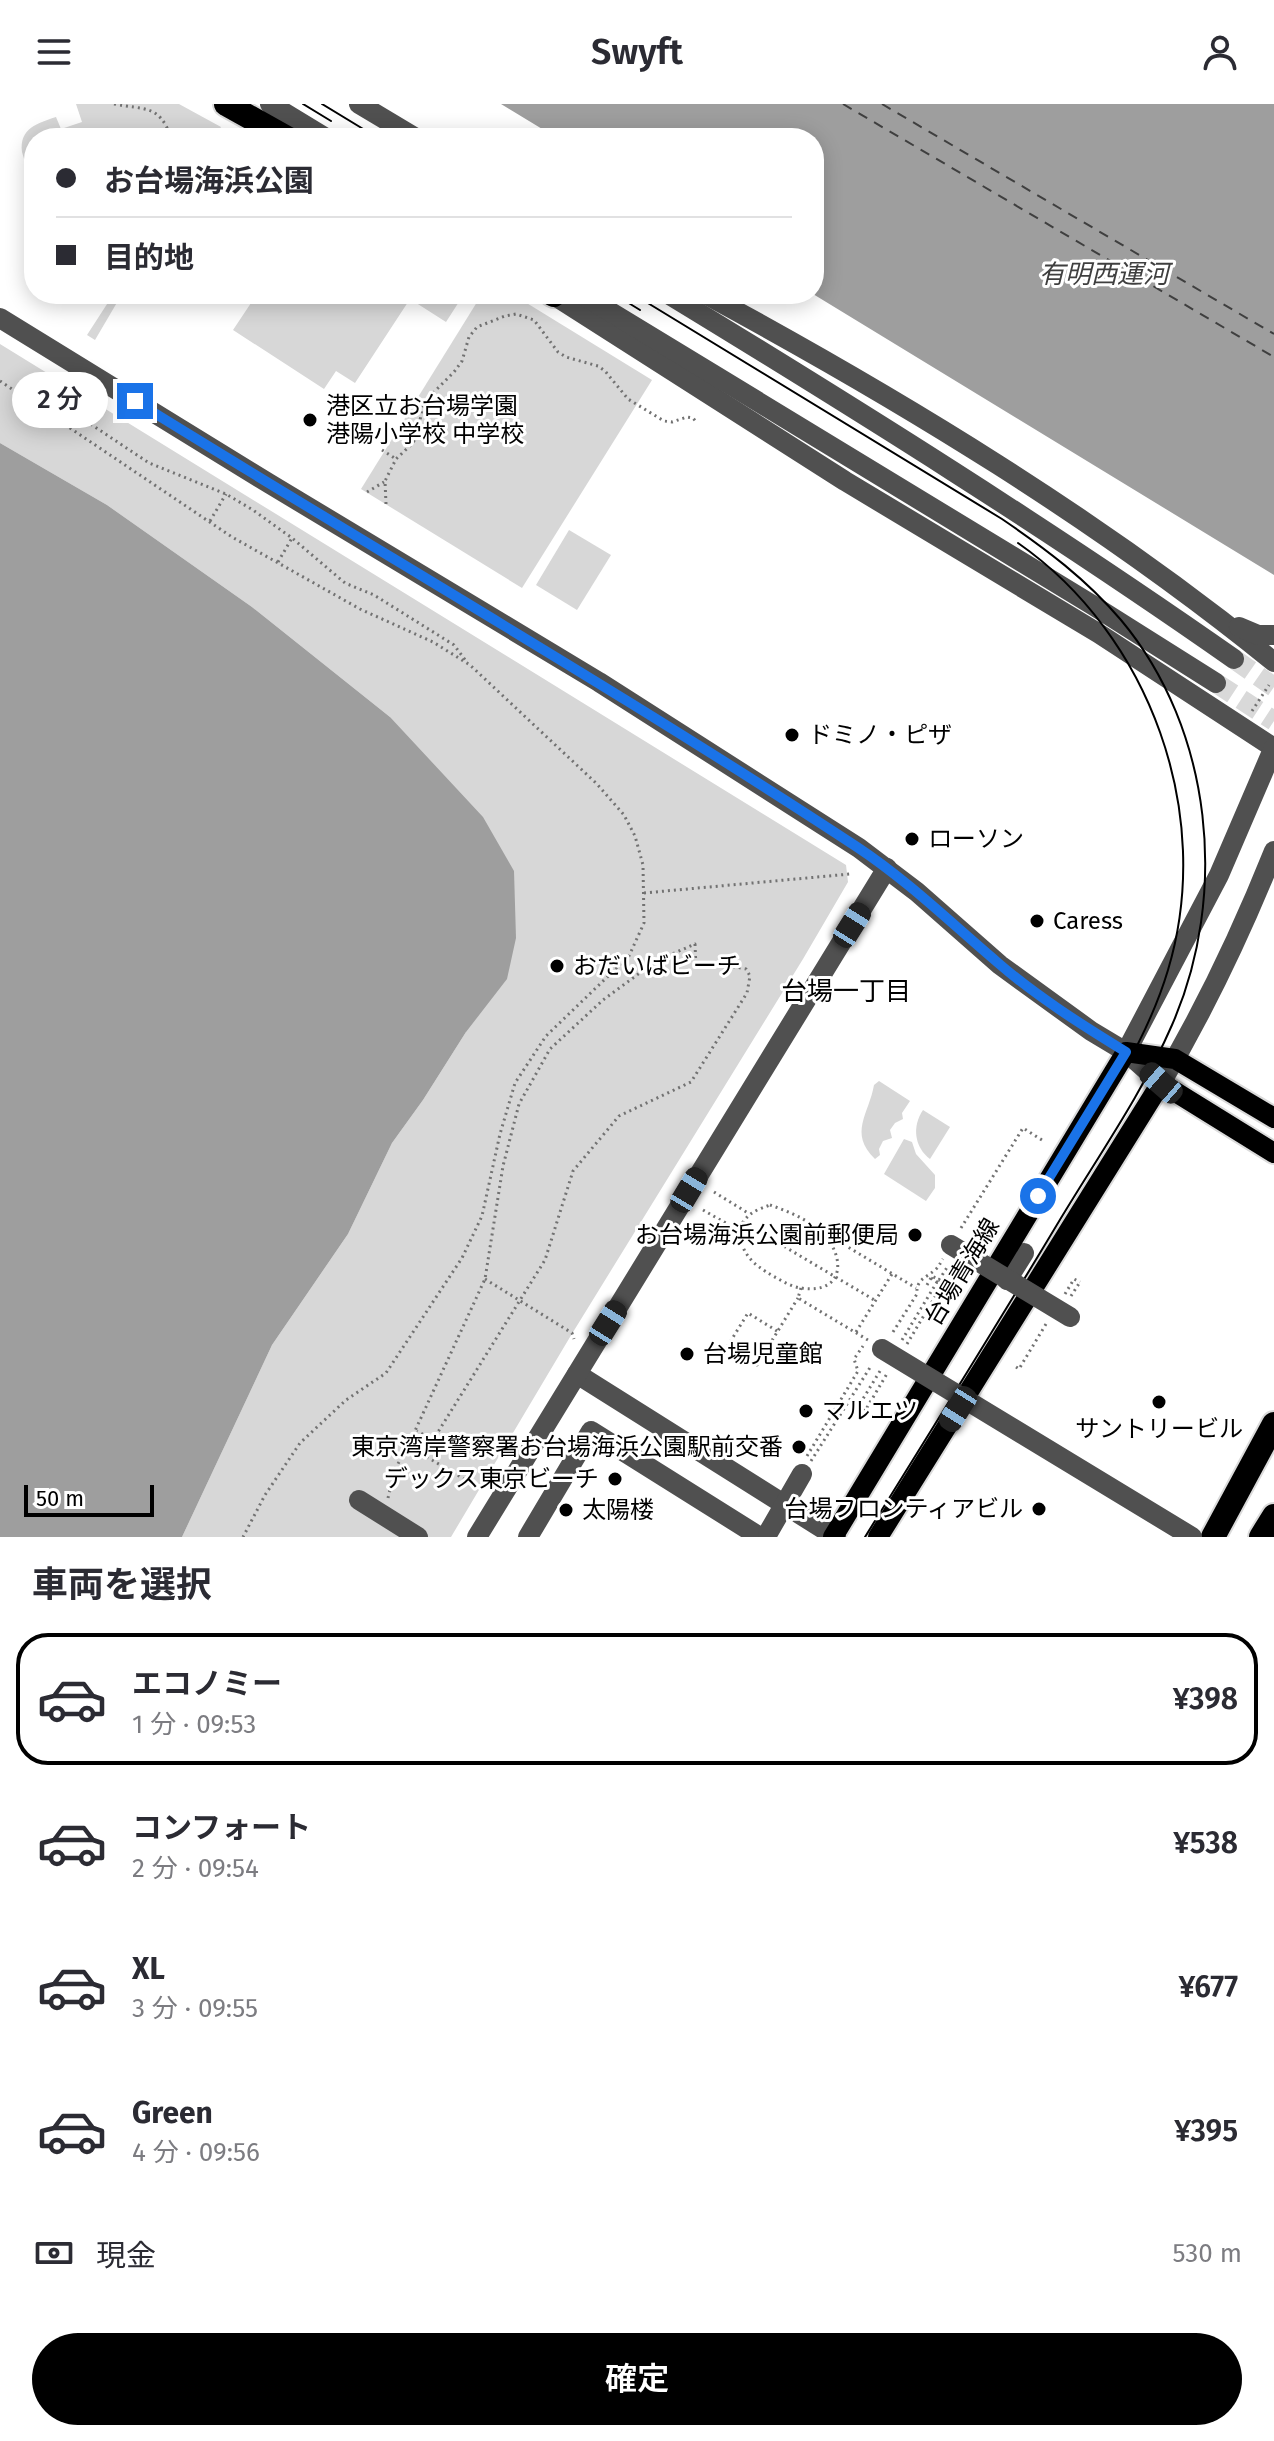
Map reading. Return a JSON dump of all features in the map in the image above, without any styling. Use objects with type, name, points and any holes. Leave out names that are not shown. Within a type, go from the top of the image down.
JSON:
[{"type":"highway","points":[[226,104],[269,128]]},
{"type":"highway","points":[[1201,1537],[1270,1432]]},
{"type":"highway","points":[[1213,1537],[1270,1432]]},
{"type":"highway","points":[[1261,1537],[1274,1516]]},
{"type":"main road","points":[[1126,1052],[1175,1059],[1274,1118]]},
{"type":"main road","name":"台場青海線","points":[[834,1537],[1126,1052]]},
{"type":"main road","points":[[878,1537],[1161,1083],[1274,1153]]},
{"type":"street","points":[[270,104],[310,128]]},
{"type":"street","points":[[359,104],[399,128]]},
{"type":"street","points":[[587,304],[845,481],[1098,633],[1274,748],[1219,875],[1126,1052]]},
{"type":"street","points":[[588,304],[930,506],[1216,683]]},
{"type":"street","points":[[684,304],[992,494],[1234,659]]},
{"type":"street","points":[[723,304],[869,386],[1013,476],[1218,616],[1274,662]]},
{"type":"street","points":[[0,318],[599,682],[887,868],[1000,965],[1091,1031],[1126,1052],[1161,1083],[1226,962],[1274,851]]},
{"type":"street","points":[[1218,616],[1248,632],[1274,635]]},
{"type":"street","points":[[477,1537],[887,868]]},
{"type":"street","points":[[951,1245],[1007,1280],[1063,1308]]},
{"type":"street","points":[[1007,1280],[1024,1253]]},
{"type":"street","points":[[887,1357],[1192,1537]]},
{"type":"street","points":[[577,1374],[834,1537]]},
{"type":"street","points":[[528,1537],[591,1431],[764,1536],[804,1466]]},
{"type":"street","points":[[359,1500],[418,1537]]},
{"type":"path","points":[[114,104],[149,108],[168,128]]},
{"type":"path","points":[[386,504],[385,481],[396,459],[413,443],[428,398],[462,361],[469,337],[477,327],[487,322],[516,314],[540,326],[558,352],[605,371],[628,399],[656,417],[672,422],[687,417],[697,423]]},
{"type":"path","points":[[0,381],[209,522],[277,564],[360,609],[419,635],[470,665]]},
{"type":"path","points":[[12,387],[50,397],[149,463],[226,494],[292,538],[345,583],[374,595],[454,645],[470,665],[597,784],[624,815],[635,836],[643,865],[644,923],[629,956],[546,1036],[515,1083],[482,1216],[462,1258],[386,1373],[346,1400],[300,1443],[265,1495],[243,1537]]},
{"type":"path","points":[[382,450],[396,459]]},
{"type":"path","points":[[367,492],[385,481]]},
{"type":"path","points":[[209,522],[226,494]]},
{"type":"path","points":[[253,510],[259,502]]},
{"type":"path","points":[[277,564],[292,538]]},
{"type":"path","points":[[1252,711],[1269,685]]},
{"type":"path","points":[[644,893],[850,874]]},
{"type":"path","points":[[388,1498],[395,1469],[417,1431],[485,1279],[503,1166],[519,1104],[550,1049],[603,1000],[656,961],[695,944],[696,967],[746,969],[750,976],[747,993],[691,1082],[619,1116],[573,1171],[545,1260],[433,1440],[417,1431]]},
{"type":"path","points":[[747,993],[753,996]]},
{"type":"path","points":[[970,1212],[1023,1128],[1042,1140]]},
{"type":"path","points":[[714,1192],[748,1213]]},
{"type":"path","points":[[819,1230],[836,1253],[839,1263],[836,1277],[824,1287],[801,1288],[753,1263],[742,1251],[738,1230],[748,1213],[770,1205],[787,1211],[819,1230],[892,1274],[916,1288]]},
{"type":"path","points":[[703,1210],[738,1230]]},
{"type":"path","points":[[743,1222],[876,1301]]},
{"type":"path","points":[[927,1285],[932,1276],[944,1283],[952,1270]]},
{"type":"path","points":[[927,1285],[935,1271]]},
{"type":"path","points":[[856,1332],[892,1274]]},
{"type":"path","points":[[927,1285],[931,1278],[951,1291]]},
{"type":"path","points":[[485,1279],[572,1333],[574,1339]]},
{"type":"path","points":[[1016,1367],[1019,1369],[1063,1308],[1074,1279],[1080,1282]]},
{"type":"path","points":[[910,1327],[940,1284]]},
{"type":"path","points":[[915,1330],[940,1284]]},
{"type":"path","points":[[777,1331],[748,1313],[727,1347],[757,1365],[798,1298],[801,1288]]},
{"type":"path","points":[[798,1298],[867,1339],[854,1359],[858,1371],[804,1466]]},
{"type":"path","points":[[916,1317],[921,1320]]},
{"type":"path","points":[[887,1357],[865,1411],[858,1407],[887,1357]]},
{"type":"path","points":[[408,1446],[483,1490]]},
{"type":"shaded area","points":[[76,104],[179,104],[221,127],[64,128],[82,122]]},
{"type":"shaded area","points":[[56,117],[61,128],[31,128],[43,122]]},
{"type":"shaded area","points":[[107,304],[116,304],[95,340],[87,335]]},
{"type":"shaded area","points":[[250,304],[407,304],[355,383],[336,371],[324,389],[233,330]]},
{"type":"shaded area","points":[[418,304],[458,304],[446,322]]},
{"type":"shaded area","points":[[476,304],[528,304],[652,380],[522,588],[361,489]]},
{"type":"shaded area","points":[[0,344],[846,865],[848,882],[803,959],[451,1537],[182,1537],[272,1345],[348,1234],[392,1143],[466,1032],[390,717],[252,607],[107,505],[0,443]]},
{"type":"shaded area","points":[[569,530],[611,555],[577,610],[536,585]]},
{"type":"shaded area","points":[[879,1081],[910,1101],[902,1113],[903,1119],[890,1130],[892,1138],[883,1141],[880,1155],[875,1159],[863,1141],[862,1123],[874,1085]]},
{"type":"shaded area","points":[[923,1110],[950,1127],[930,1159],[921,1149],[916,1136],[917,1123]]},
{"type":"shaded area","points":[[904,1139],[912,1142],[916,1154],[935,1175],[935,1188],[926,1201],[884,1174]]},
{"type":"water","name":"有明西運河","points":[[501,104],[1274,104],[1274,575],[824,301],[824,128],[541,128]]},
{"type":"water","points":[[0,443],[107,505],[252,607],[390,717],[483,817],[514,871],[516,938],[507,979],[466,1032],[392,1143],[348,1234],[272,1345],[182,1537],[0,1537]]},
{"type":"ferry route","points":[[843,104],[1274,357]]},
{"type":"ferry route","points":[[882,104],[1274,334]]},
{"type":"tunnel","points":[[1234,659],[1274,687]]},
{"type":"tunnel","points":[[1216,683],[1274,721]]},
{"type":"tram line","points":[[303,104],[331,121]]},
{"type":"tram line","points":[[322,104],[362,128]]},
{"type":"tram line","points":[[630,304],[640,310]]},
{"type":"tram line","points":[[649,304],[1002,519],[1065,565],[1121,620],[1152,664],[1176,711],[1193,762],[1202,815],[1205,869],[1201,922],[1190,975],[1172,1025],[1120,1123],[865,1537]]},
{"type":"tram line","points":[[837,1537],[1129,1061],[1168,970],[1180,911],[1183,850],[1176,791],[1160,732],[1136,677],[1104,627],[1064,581],[1018,543]]},
{"type":"place","name":"港区立お台場学園 港陽小学校 中学校","points":[[310,420]]},
{"type":"place","name":"ドミノ・ピザ","points":[[792,735]]},
{"type":"place","name":"ローソン","points":[[912,839]]},
{"type":"place","name":"Caress","points":[[1037,921]]},
{"type":"place","name":"おだいばビーチ","points":[[557,966]]},
{"type":"place","name":"お台場海浜公園前郵便局","points":[[915,1235]]},
{"type":"place","name":"台場児童館","points":[[687,1354]]},
{"type":"place","name":"サントリービル","points":[[1159,1402]]},
{"type":"place","name":"マルエツ","points":[[806,1411]]},
{"type":"place","name":"東京湾岸警察署お台場海浜公園駅前交番","points":[[799,1447]]},
{"type":"place","name":"デックス東京ビーチ","points":[[615,1479]]},
{"type":"place","name":"台場フロンティアビル","points":[[1039,1509]]},
{"type":"place","name":"太陽楼","points":[[566,1510]]},
{"type":"district","name":"台場一丁目","points":[[846,991]]},
{"type":"route","points":[[135,401],[599,682],[859,848],[917,892],[1000,965],[1091,1031],[1126,1052],[1038,1196]]}]
